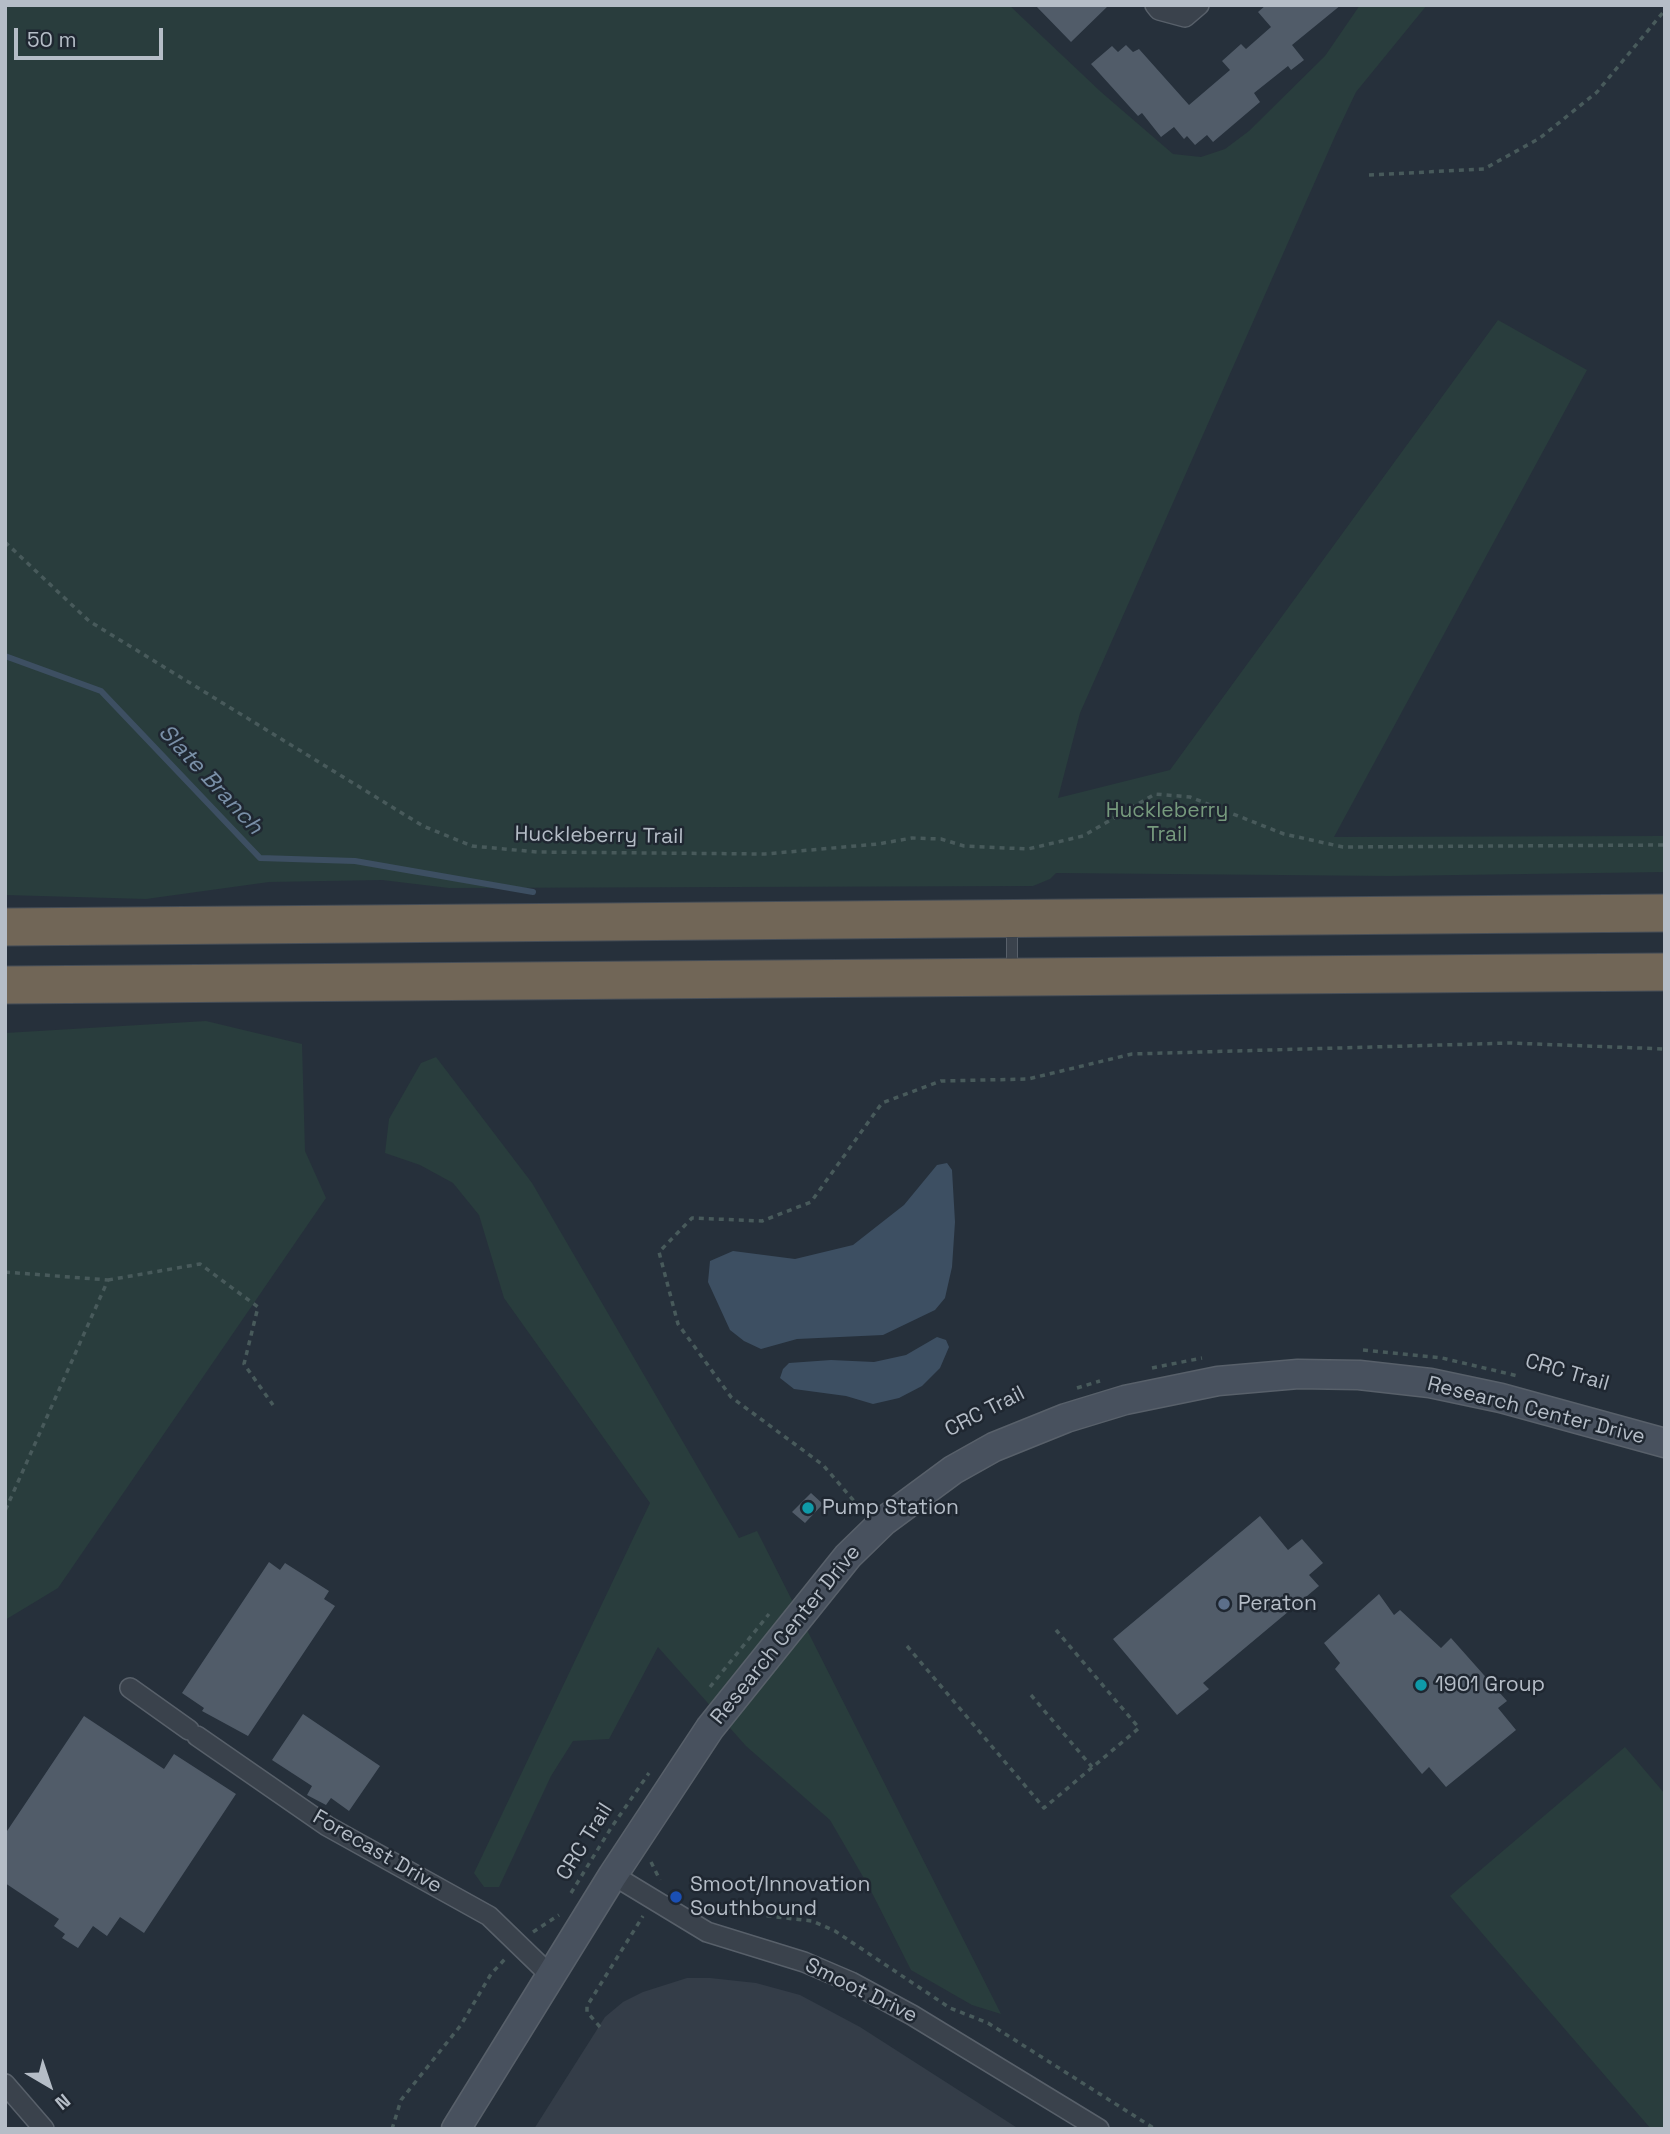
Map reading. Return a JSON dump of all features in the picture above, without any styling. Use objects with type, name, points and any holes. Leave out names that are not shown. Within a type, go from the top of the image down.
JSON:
[{"type":"highway","points":[[5,927],[1665,913]]},
{"type":"highway","points":[[5,985],[1665,972]]},
{"type":"main road","name":"Research Center Drive","points":[[456,2129],[614,1875],[710,1728],[848,1556],[912,1499],[953,1470],[1006,1442],[1066,1418],[1125,1399],[1218,1381],[1298,1374],[1359,1375],[1430,1383],[1501,1398],[1665,1443]]},
{"type":"street","points":[[1155,5],[1159,10],[1185,17],[1199,5]]},
{"type":"street","name":"Forecast Drive","points":[[130,1688],[327,1826],[489,1916],[551,1976]]},
{"type":"street","name":"Smoot Drive","points":[[614,1875],[707,1933],[804,1962],[851,1982],[912,2015],[1099,2129]]},
{"type":"street","points":[[5,2084],[44,2129]]},
{"type":"lane","points":[[1012,918],[1012,977]]},
{"type":"path","points":[[1369,176],[1484,169],[1540,138],[1597,92],[1665,10]]},
{"type":"path","name":"Huckleberry Trail","points":[[5,542],[78,612],[423,825],[472,846],[537,852],[765,854],[878,844],[912,838],[941,839],[964,846],[1028,849],[1083,835],[1155,794],[1190,797],[1284,834],[1343,847],[1665,845]]},
{"type":"path","points":[[860,1508],[823,1465],[731,1398],[678,1324],[659,1252],[692,1218],[762,1221],[811,1202],[882,1103],[941,1081],[1028,1079],[1132,1054],[1510,1043],[1665,1049]]},
{"type":"path","points":[[5,1272],[108,1280],[200,1264],[258,1307],[244,1364],[273,1405]]},
{"type":"path","points":[[5,1511],[108,1280]]},
{"type":"path","name":"CRC Trail","points":[[1360,1350],[1441,1358],[1526,1378]]},
{"type":"path","points":[[1149,1369],[1212,1357]]},
{"type":"path","points":[[1074,1389],[1111,1378]]},
{"type":"path","points":[[851,1518],[868,1502]]},
{"type":"path","points":[[709,1689],[774,1608]]},
{"type":"path","points":[[907,1646],[1044,1808],[1139,1728],[1056,1630]]},
{"type":"path","points":[[1031,1695],[1092,1768]]},
{"type":"path","name":"CRC Trail","points":[[570,1895],[611,1828],[656,1764]]},
{"type":"path","name":"CRC Trail","points":[[534,1931],[557,1917],[564,1906]]},
{"type":"path","points":[[600,2027],[590,2017],[587,2006],[644,1914]]},
{"type":"path","points":[[392,2129],[401,2100],[461,2025],[492,1974],[506,1958]]},
{"type":"shaded area","points":[[687,1978],[756,1983],[800,1995],[860,2027],[1019,2129],[534,2129],[605,2017],[623,2002],[643,1992]]},
{"type":"green space","points":[[5,5],[1009,5],[1101,92],[1173,154],[1201,157],[1225,149],[1249,131],[1325,56],[1360,5],[1427,5],[1356,92],[1336,134],[1080,713],[1058,798],[1170,770],[1498,320],[1587,370],[1334,837],[1665,836],[1665,872],[1390,876],[1056,873],[1050,879],[1033,886],[449,888],[382,880],[269,882],[146,899],[5,895]]},
{"type":"green space","points":[[206,1021],[302,1044],[305,1151],[326,1198],[58,1588],[5,1620],[5,1033]]},
{"type":"green space","points":[[436,1057],[532,1183],[739,1538],[757,1531],[1001,2014],[972,2005],[911,1970],[869,1887],[830,1820],[746,1746],[658,1647],[609,1739],[573,1741],[551,1776],[499,1887],[484,1887],[474,1873],[650,1503],[504,1298],[479,1215],[453,1183],[420,1165],[385,1153],[389,1119],[421,1063]]},
{"type":"green space","points":[[1625,1747],[1665,1794],[1665,2129],[1651,2129],[1450,1896]]},
{"type":"water","points":[[947,1163],[952,1170],[955,1222],[952,1267],[945,1298],[935,1310],[883,1335],[797,1339],[761,1349],[730,1330],[708,1282],[710,1261],[733,1251],[795,1259],[853,1245],[904,1205],[937,1165]]},
{"type":"water","points":[[937,1337],[946,1340],[949,1347],[940,1368],[922,1386],[899,1398],[873,1404],[846,1396],[794,1389],[780,1378],[789,1363],[831,1360],[874,1362],[906,1355]]},
{"type":"building","points":[[1035,5],[1109,5],[1071,42]]},
{"type":"building","points":[[1266,5],[1341,5],[1292,45],[1304,60],[1291,70],[1288,66],[1254,93],[1260,102],[1213,142],[1207,135],[1195,145],[1187,136],[1184,139],[1174,127],[1161,137],[1142,113],[1138,116],[1091,64],[1112,46],[1118,52],[1126,45],[1133,52],[1139,49],[1189,105],[1230,70],[1222,61],[1241,44],[1246,49],[1271,27],[1258,12]]},
{"type":"building","name":"Pump Station","points":[[811,1493],[823,1504],[805,1523],[792,1512]]},
{"type":"building","points":[[1260,1516],[1288,1550],[1302,1539],[1323,1563],[1309,1575],[1319,1586],[1203,1683],[1209,1689],[1177,1715],[1113,1639]]},
{"type":"building","points":[[269,1562],[280,1570],[285,1563],[329,1591],[324,1599],[335,1606],[248,1736],[202,1711],[204,1708],[182,1693]]},
{"type":"building","name":"1901 Group","points":[[1379,1594],[1394,1615],[1400,1610],[1441,1648],[1451,1638],[1507,1701],[1498,1708],[1516,1730],[1446,1787],[1429,1767],[1422,1774],[1335,1669],[1340,1663],[1324,1643]]},
{"type":"building","points":[[303,1714],[380,1766],[349,1811],[331,1798],[326,1805],[307,1795],[312,1786],[272,1760]]},
{"type":"building","points":[[84,1716],[164,1769],[174,1754],[236,1794],[144,1933],[120,1917],[107,1936],[93,1926],[78,1948],[62,1938],[65,1934],[54,1926],[59,1919],[5,1883],[5,1834]]},
{"type":"waterway","name":"Slate Branch","points":[[5,656],[101,691],[260,858],[355,861],[533,892]]},
{"type":"place","name":"Pump Station","points":[[808,1508]]},
{"type":"place","name":"Peraton","points":[[1224,1604]]},
{"type":"place","name":"1901 Group","points":[[1421,1685]]},
{"type":"place","name":"Smoot/Innovation Southbound","points":[[676,1897]]}]
